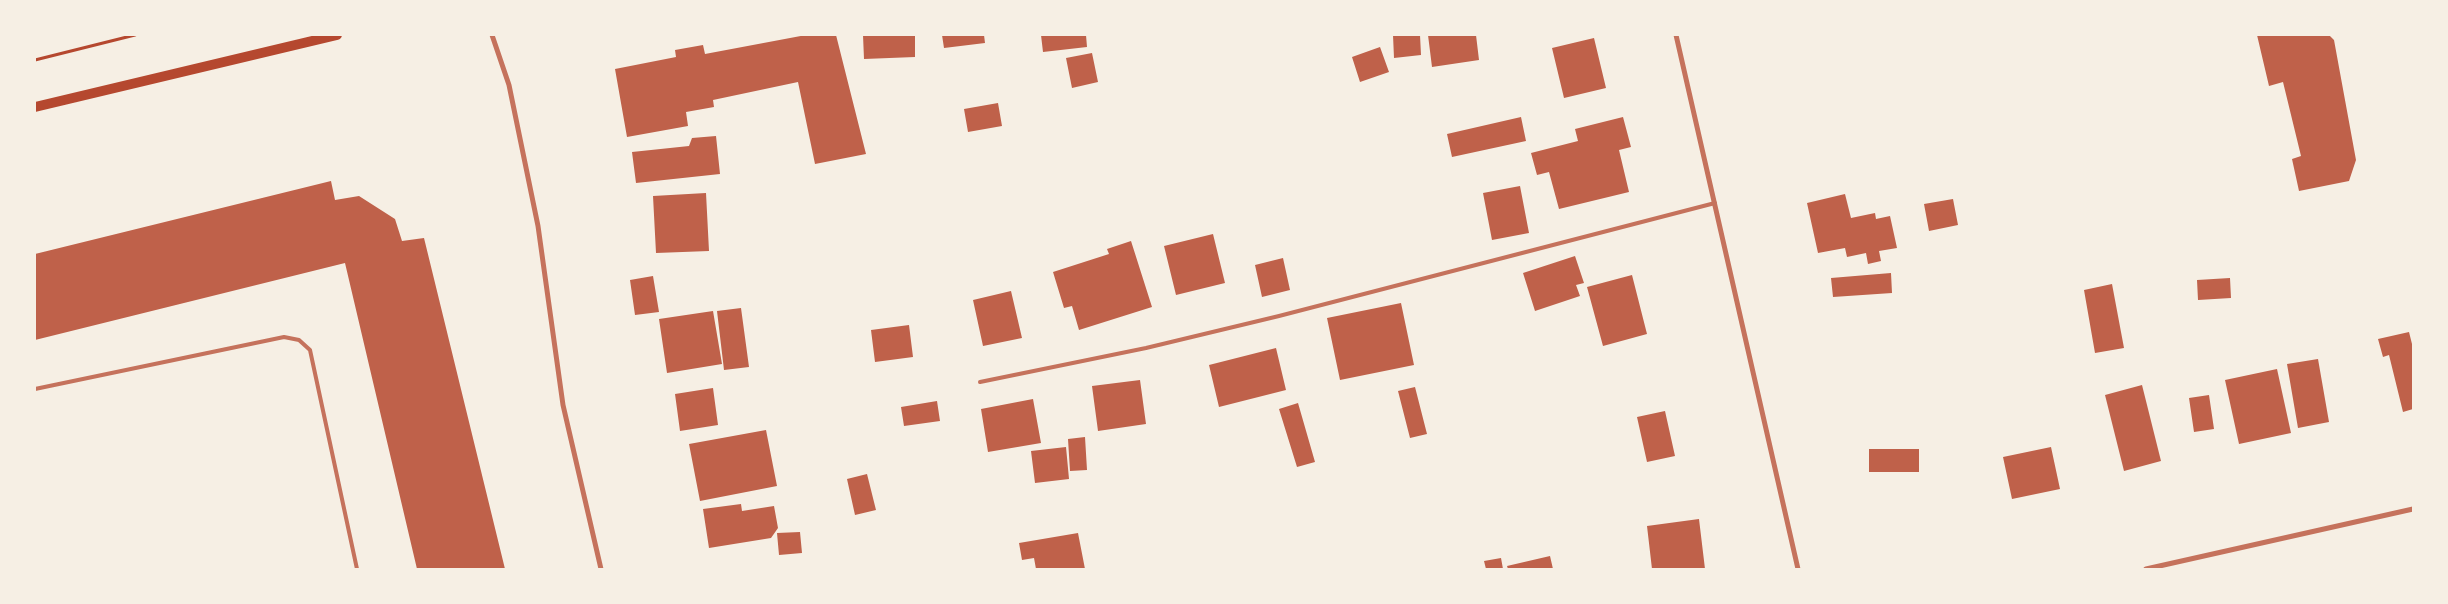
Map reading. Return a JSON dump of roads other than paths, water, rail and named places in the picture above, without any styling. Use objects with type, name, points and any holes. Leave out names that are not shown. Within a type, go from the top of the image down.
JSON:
[{"type":"main road","points":[[35,107],[337,35]]},
{"type":"street","points":[[492,35],[509,85],[536,216],[563,406],[601,569]]},
{"type":"street","points":[[1676,35],[1798,569]]},
{"type":"street","points":[[2146,569],[2413,509]]},
{"type":"lane","points":[[980,382],[1146,348],[1715,203]]},
{"type":"lane","points":[[35,389],[284,337],[299,340],[310,350],[357,569]]}]
